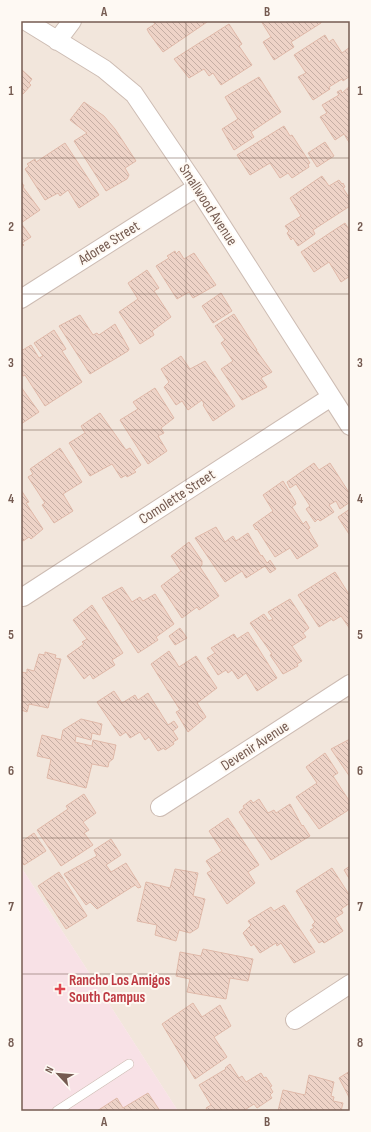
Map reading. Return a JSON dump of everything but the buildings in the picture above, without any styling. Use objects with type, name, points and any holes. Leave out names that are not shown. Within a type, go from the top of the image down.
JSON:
[{"type":"street","name":"Smallwood Avenue","points":[[26,21],[104,69],[134,94],[197,187],[350,426]]},
{"type":"street","points":[[57,41],[72,21]]},
{"type":"street","name":"Adoree Street","points":[[21,299],[197,187]]},
{"type":"street","name":"Comolette Street","points":[[23,597],[331,397]]},
{"type":"street","name":"Devenir Avenue","points":[[160,807],[350,684]]},
{"type":"street","points":[[295,1020],[350,984]]},
{"type":"lane","points":[[57,1111],[128,1064]]},
{"type":"shaded area","points":[[21,21],[350,21],[350,1111],[178,1111],[21,867]]},
{"type":"shaded area","name":"Rancho Los Amigos South Campus","points":[[21,867],[178,1111],[21,1111]]},
{"type":"place","name":"Rancho Los Amigos South Campus","points":[[60,989]]}]
